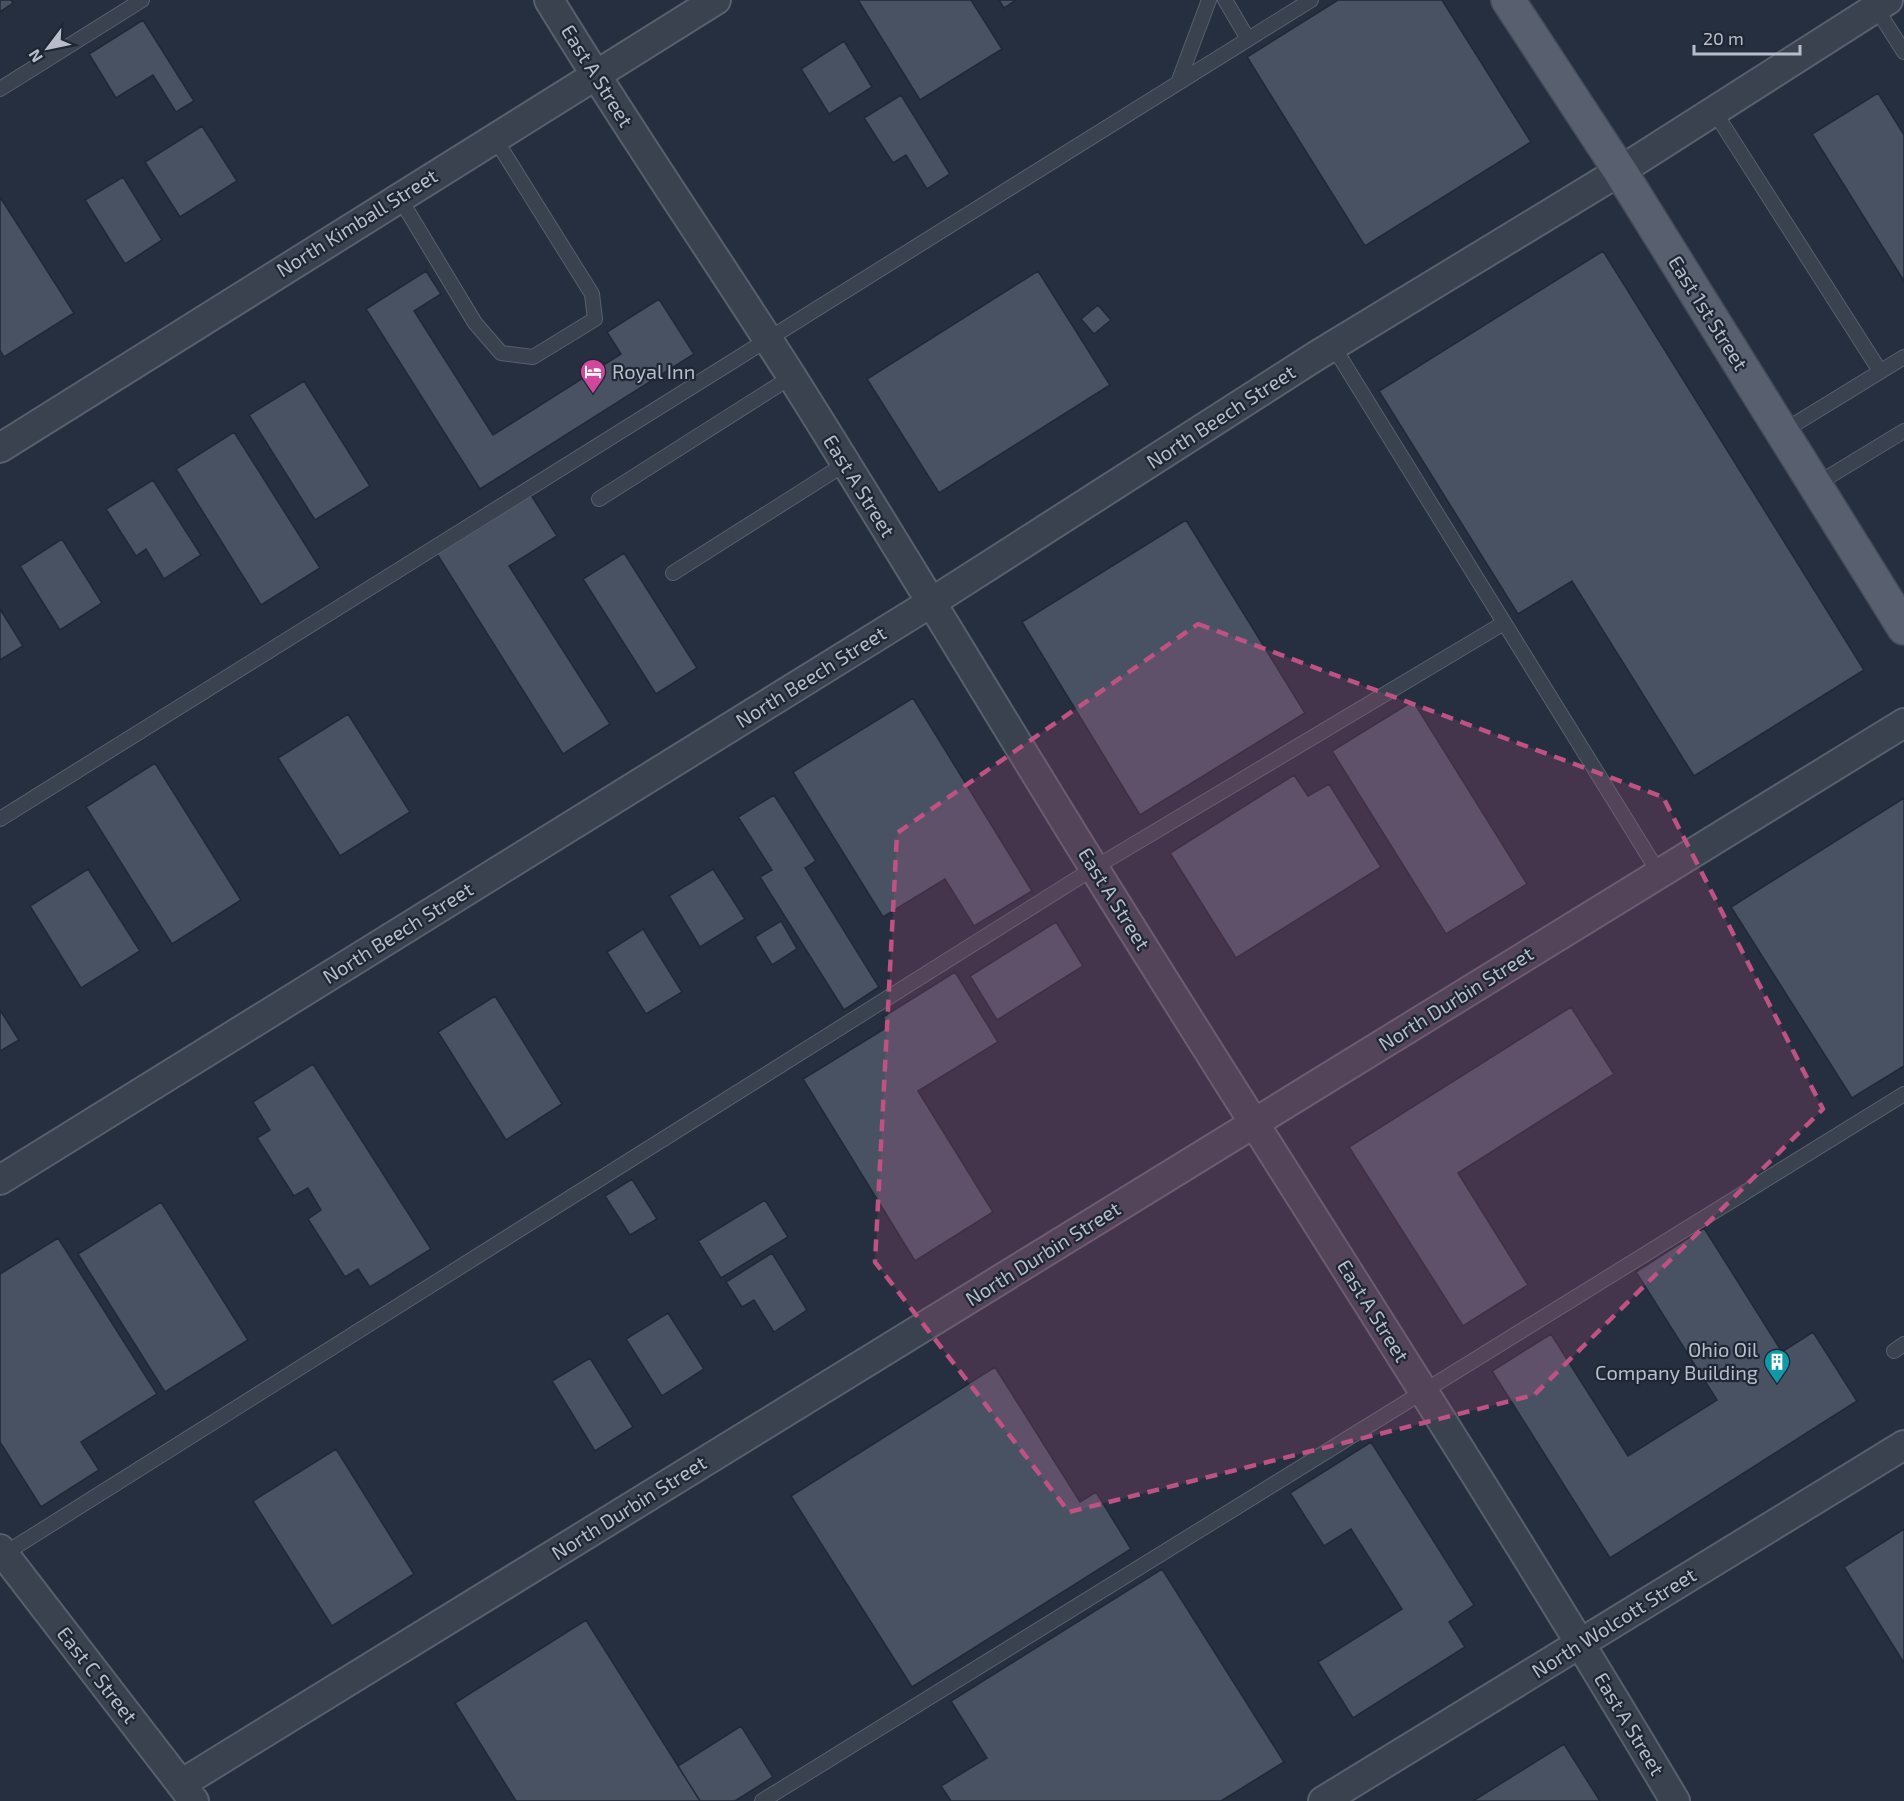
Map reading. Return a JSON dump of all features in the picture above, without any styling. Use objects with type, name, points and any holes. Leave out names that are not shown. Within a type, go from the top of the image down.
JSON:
[{"type":"main road","name":"East 1st Street","points":[[1508,0],[1620,171],[1904,628]]},
{"type":"street","name":"East A Street","points":[[549,0],[768,340],[932,602],[1094,868],[1581,1642],[1675,1801]]},
{"type":"street","name":"North Kimball Street","points":[[0,448],[716,0]]},
{"type":"street","name":"North Beech Street","points":[[0,1180],[932,602],[1333,346],[1620,171],[1882,4]]},
{"type":"street","name":"North Durbin Street","points":[[188,1792],[1256,1123],[1904,723]]},
{"type":"street","name":"North Wolcott Street","points":[[1323,1801],[1904,1445]]},
{"type":"street","name":"East C Street","points":[[2,1552],[188,1792]]},
{"type":"lane","points":[[0,89],[142,0]]},
{"type":"lane","points":[[1178,83],[1209,0]]},
{"type":"lane","points":[[1225,0],[1248,39]]},
{"type":"lane","points":[[0,819],[1311,0]]},
{"type":"lane","points":[[1882,4],[1904,52]]},
{"type":"lane","points":[[1714,111],[1880,371]]},
{"type":"lane","points":[[399,197],[475,323],[501,353],[533,357],[596,319],[591,294],[495,137]]},
{"type":"lane","points":[[1333,346],[1659,873]]},
{"type":"lane","points":[[1782,432],[1904,357]]},
{"type":"lane","points":[[599,499],[791,377]]},
{"type":"lane","points":[[1815,485],[1904,431]]},
{"type":"lane","points":[[673,573],[845,464]]},
{"type":"lane","points":[[2,1552],[1094,868],[1504,623]]},
{"type":"lane","points":[[762,1801],[1904,1094]]},
{"type":"highlighted area","points":[[1198,624],[1663,797],[1823,1109],[1534,1395],[1069,1512],[875,1262],[897,833]]},
{"type":"building","points":[[0,0],[11,0],[13,3],[0,12]]},
{"type":"building","points":[[858,0],[971,0],[1002,49],[920,100]]},
{"type":"building","points":[[999,0],[1016,0],[1004,8]]},
{"type":"building","points":[[1338,0],[1442,0],[1531,142],[1365,246],[1247,57]]},
{"type":"building","points":[[143,20],[194,101],[176,112],[153,75],[116,98],[89,54]]},
{"type":"building","points":[[844,41],[872,87],[829,114],[801,69]]},
{"type":"building","points":[[1878,93],[1904,135],[1904,281],[1812,134]]},
{"type":"building","points":[[901,95],[950,174],[927,189],[906,155],[893,163],[864,118]]},
{"type":"building","points":[[202,126],[237,181],[180,217],[145,162]]},
{"type":"building","points":[[123,177],[162,240],[125,264],[85,200]]},
{"type":"building","points":[[0,197],[74,313],[4,357],[0,350]]},
{"type":"building","points":[[1603,251],[1864,670],[1694,776],[1572,581],[1518,614],[1379,391]]},
{"type":"building","name":"Royal Inn","points":[[426,271],[441,294],[414,311],[493,435],[621,354],[607,332],[659,299],[694,354],[480,489],[366,309]]},
{"type":"building","points":[[1038,271],[1110,385],[939,493],[867,379]]},
{"type":"building","points":[[1098,305],[1111,320],[1094,334],[1081,319]]},
{"type":"building","points":[[304,381],[370,486],[315,520],[249,415]]},
{"type":"building","points":[[234,432],[320,568],[261,605],[176,469]]},
{"type":"building","points":[[153,480],[201,555],[164,579],[146,549],[136,556],[106,509]]},
{"type":"building","points":[[531,495],[557,536],[509,566],[610,724],[563,754],[437,554]]},
{"type":"building","points":[[1186,520],[1305,713],[1140,815],[1022,622]]},
{"type":"building","points":[[62,539],[102,603],[60,630],[20,566]]},
{"type":"building","points":[[624,553],[697,668],[656,694],[583,579]]},
{"type":"building","points":[[0,609],[23,646],[0,660]]},
{"type":"building","points":[[913,698],[1032,891],[974,926],[945,879],[883,917],[793,772]]},
{"type":"building","points":[[1413,701],[1527,884],[1446,934],[1332,751]]},
{"type":"building","points":[[348,714],[410,812],[340,856],[278,758]]},
{"type":"building","points":[[155,763],[241,900],[172,944],[86,807]]},
{"type":"building","points":[[1294,775],[1308,796],[1329,784],[1381,867],[1236,958],[1170,853]]},
{"type":"building","points":[[774,795],[816,861],[805,868],[879,987],[844,1010],[760,877],[772,870],[738,817]]},
{"type":"building","points":[[1904,798],[1904,1066],[1852,1098],[1731,907]]},
{"type":"building","points":[[88,869],[140,951],[81,988],[30,906]]},
{"type":"building","points":[[713,869],[745,919],[700,947],[669,896]]},
{"type":"building","points":[[781,921],[797,949],[772,965],[755,937]]},
{"type":"building","points":[[1056,922],[1083,966],[997,1020],[970,976]]},
{"type":"building","points":[[643,929],[682,992],[646,1014],[607,952]]},
{"type":"building","points":[[955,972],[998,1042],[918,1091],[993,1212],[915,1261],[803,1079],[889,1026],[883,1017]]},
{"type":"building","points":[[495,996],[562,1104],[506,1140],[438,1032]]},
{"type":"building","points":[[1571,1007],[1614,1074],[1458,1173],[1528,1285],[1463,1326],[1349,1147]]},
{"type":"building","points":[[0,1010],[19,1040],[0,1051]]},
{"type":"building","points":[[313,1064],[431,1249],[370,1287],[358,1269],[345,1277],[308,1219],[321,1210],[308,1188],[294,1196],[257,1138],[270,1130],[253,1102]]},
{"type":"building","points":[[632,1179],[657,1219],[630,1235],[605,1196]]},
{"type":"building","points":[[765,1200],[788,1237],[721,1278],[698,1241]]},
{"type":"building","points":[[161,1202],[248,1340],[165,1392],[78,1254]]},
{"type":"building","name":"Ohio Oil Company Building","points":[[1704,1228],[1782,1352],[1813,1332],[1857,1401],[1610,1558],[1492,1371],[1551,1334],[1628,1456],[1717,1400],[1636,1272]]},
{"type":"building","points":[[58,1238],[157,1394],[81,1442],[99,1470],[41,1507],[0,1442],[0,1274]]},
{"type":"building","points":[[772,1253],[807,1310],[774,1332],[754,1300],[742,1307],[726,1282]]},
{"type":"building","points":[[668,1313],[704,1369],[662,1396],[626,1339]]},
{"type":"building","points":[[590,1358],[633,1427],[595,1451],[552,1381]]},
{"type":"building","points":[[995,1367],[1080,1502],[1096,1492],[1131,1549],[912,1687],[791,1496]]},
{"type":"building","points":[[1371,1442],[1474,1605],[1449,1622],[1465,1647],[1353,1718],[1318,1662],[1402,1609],[1351,1529],[1324,1546],[1290,1493]]},
{"type":"building","points":[[336,1449],[414,1574],[332,1626],[253,1501]]},
{"type":"building","points":[[1904,1529],[1904,1663],[1844,1567]]},
{"type":"building","points":[[1162,1569],[1284,1762],[1221,1801],[951,1801],[941,1786],[987,1758],[951,1701]]},
{"type":"building","points":[[586,1620],[700,1801],[516,1801],[455,1703]]},
{"type":"building","points":[[741,1726],[773,1777],[735,1801],[700,1801],[678,1766]]},
{"type":"building","points":[[1564,1744],[1600,1801],[1473,1801]]},
{"type":"place","name":"Royal Inn","points":[[593,395]]},
{"type":"place","name":"Ohio Oil Company Building","points":[[1777,1385]]}]
